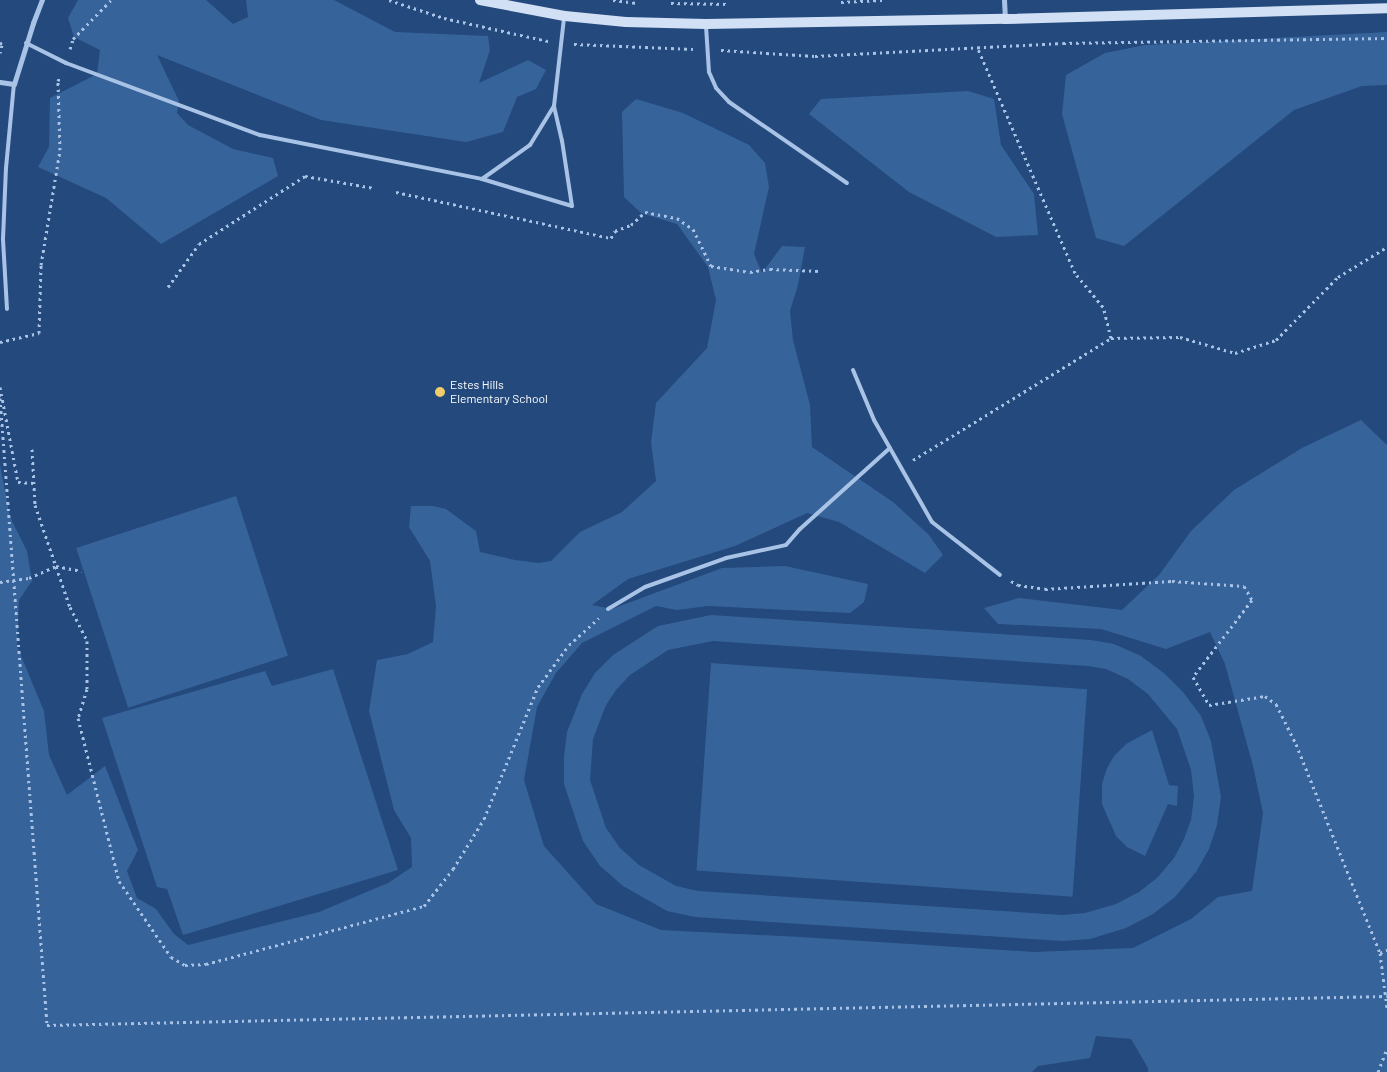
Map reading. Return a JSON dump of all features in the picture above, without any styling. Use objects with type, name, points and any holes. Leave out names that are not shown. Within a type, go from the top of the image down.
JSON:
[{"type":"main road","points":[[480,0],[565,16],[626,22],[706,24],[1005,19],[1387,8]]},
{"type":"street","points":[[0,82],[14,84],[26,43],[42,0]]},
{"type":"street","points":[[1004,0],[1005,19]]},
{"type":"lane","points":[[26,43],[66,63],[260,135],[482,179],[572,206],[562,141],[554,106],[565,16]]},
{"type":"lane","points":[[706,24],[709,72],[716,88],[729,102],[847,182]]},
{"type":"lane","points":[[7,309],[4,221],[6,168],[14,84]]},
{"type":"lane","points":[[482,179],[530,145],[554,106]]},
{"type":"lane","points":[[853,370],[870,411],[932,522],[1000,575]]},
{"type":"lane","points":[[608,609],[645,587],[726,558],[786,545],[800,529],[890,448]]},
{"type":"path","points":[[0,342],[39,332],[41,265],[60,150],[58,81],[73,39],[111,0]]},
{"type":"path","points":[[389,0],[444,18],[540,41]]},
{"type":"path","points":[[613,0],[642,3]]},
{"type":"path","points":[[834,2],[882,0]]},
{"type":"path","points":[[661,3],[738,4]]},
{"type":"path","points":[[734,51],[815,56],[1063,43],[1387,38]]},
{"type":"path","points":[[0,42],[2,45],[0,53]]},
{"type":"path","points":[[588,45],[676,48]]},
{"type":"path","points":[[977,47],[1075,272],[1102,308],[1111,338]]},
{"type":"path","points":[[168,287],[199,244],[306,176],[374,188]]},
{"type":"path","points":[[396,192],[611,238],[615,231],[631,225],[646,212],[677,218],[693,229],[712,266],[750,272],[770,269],[820,271]]},
{"type":"path","points":[[901,468],[1111,338],[1180,337],[1235,353],[1276,340],[1338,277],[1387,247]]},
{"type":"path","points":[[0,387],[18,482],[34,483]]},
{"type":"path","points":[[0,398],[47,1025],[1387,996]]},
{"type":"path","points":[[32,449],[35,505],[70,607],[87,641],[87,689],[78,718],[119,881],[171,957],[185,964],[206,964],[424,906],[453,869],[484,819],[538,687],[569,645],[608,609]]},
{"type":"path","points":[[0,582],[29,578],[56,566],[82,571]]},
{"type":"path","points":[[1000,575],[1018,585],[1045,589],[1172,581],[1244,586],[1252,600],[1193,677],[1209,705],[1265,696],[1276,704],[1296,744],[1380,953],[1387,1008]]},
{"type":"path","points":[[1380,953],[1387,950]]},
{"type":"path","points":[[1378,1072],[1387,1049]]},
{"type":"shaded area","points":[[78,0],[206,0],[233,24],[248,17],[246,0],[334,0],[395,32],[488,36],[490,50],[479,83],[528,60],[546,70],[536,89],[517,97],[503,132],[466,142],[321,120],[157,55],[179,101],[177,113],[188,125],[233,149],[273,158],[278,176],[161,244],[106,198],[38,167],[49,147],[50,98],[97,74],[100,50],[74,37],[68,18]]},
{"type":"shaded area","points":[[1387,32],[1387,85],[1362,86],[1294,110],[1124,246],[1096,238],[1062,114],[1066,75],[1105,53],[1145,45]]},
{"type":"shaded area","points":[[968,91],[994,99],[1001,145],[1034,194],[1038,235],[996,237],[909,192],[809,114],[821,99]]},
{"type":"shaded area","points":[[636,99],[683,113],[749,145],[765,163],[769,187],[754,254],[762,273],[782,246],[805,247],[798,285],[790,311],[793,340],[810,405],[812,447],[893,502],[929,535],[943,555],[925,573],[839,522],[807,513],[735,546],[628,579],[592,605],[612,609],[722,568],[785,566],[868,584],[864,602],[850,613],[708,606],[677,610],[656,606],[582,643],[556,673],[537,707],[524,780],[544,846],[596,904],[661,930],[1034,952],[1133,948],[1191,919],[1218,897],[1252,891],[1263,813],[1253,766],[1225,664],[1210,632],[1166,649],[1101,629],[998,624],[984,608],[1019,598],[1122,610],[1159,575],[1191,531],[1234,490],[1302,448],[1361,420],[1387,445],[1387,1072],[1148,1072],[1148,1068],[1131,1039],[1096,1036],[1090,1058],[1038,1066],[1032,1072],[0,1072],[0,465],[10,517],[27,551],[32,581],[19,600],[17,646],[44,711],[49,755],[67,795],[105,766],[138,850],[127,871],[137,898],[156,909],[174,934],[188,945],[319,912],[388,883],[412,867],[411,838],[394,810],[369,711],[377,660],[408,654],[433,642],[436,606],[430,561],[409,527],[411,506],[433,506],[446,509],[476,531],[480,552],[515,560],[539,563],[551,561],[580,532],[622,512],[656,481],[651,442],[656,403],[707,348],[716,300],[708,267],[677,224],[641,213],[624,197],[622,112]]},
{"type":"shaded area","points":[[236,496],[288,656],[128,708],[76,548]]},
{"type":"shaded area","points":[[711,615],[1091,640],[1114,644],[1141,656],[1165,674],[1183,692],[1201,716],[1211,741],[1221,797],[1217,825],[1209,849],[1196,872],[1175,897],[1153,914],[1126,928],[1090,939],[1062,941],[695,917],[667,911],[623,886],[600,866],[583,841],[564,784],[564,757],[567,732],[582,694],[595,673],[613,655],[658,626]],"holes":[[[713,641],[1088,666],[1106,669],[1128,679],[1148,694],[1177,729],[1191,770],[1194,796],[1191,820],[1184,839],[1174,858],[1157,878],[1139,892],[1116,904],[1085,913],[1062,915],[698,891],[676,886],[639,865],[620,848],[606,828],[590,780],[593,739],[606,705],[616,690],[630,675],[668,650]]]},
{"type":"shaded area","points":[[711,663],[1087,689],[1073,897],[696,870]]},
{"type":"shaded area","points":[[333,669],[398,870],[183,935],[167,889],[157,887],[102,718],[265,671],[272,686]]},
{"type":"shaded area","points":[[1152,730],[1169,785],[1178,786],[1177,806],[1168,804],[1145,856],[1127,847],[1116,836],[1102,804],[1102,784],[1107,768],[1114,756],[1126,744]]},
{"type":"place","name":"Estes Hills Elementary School","points":[[440,392]]}]
